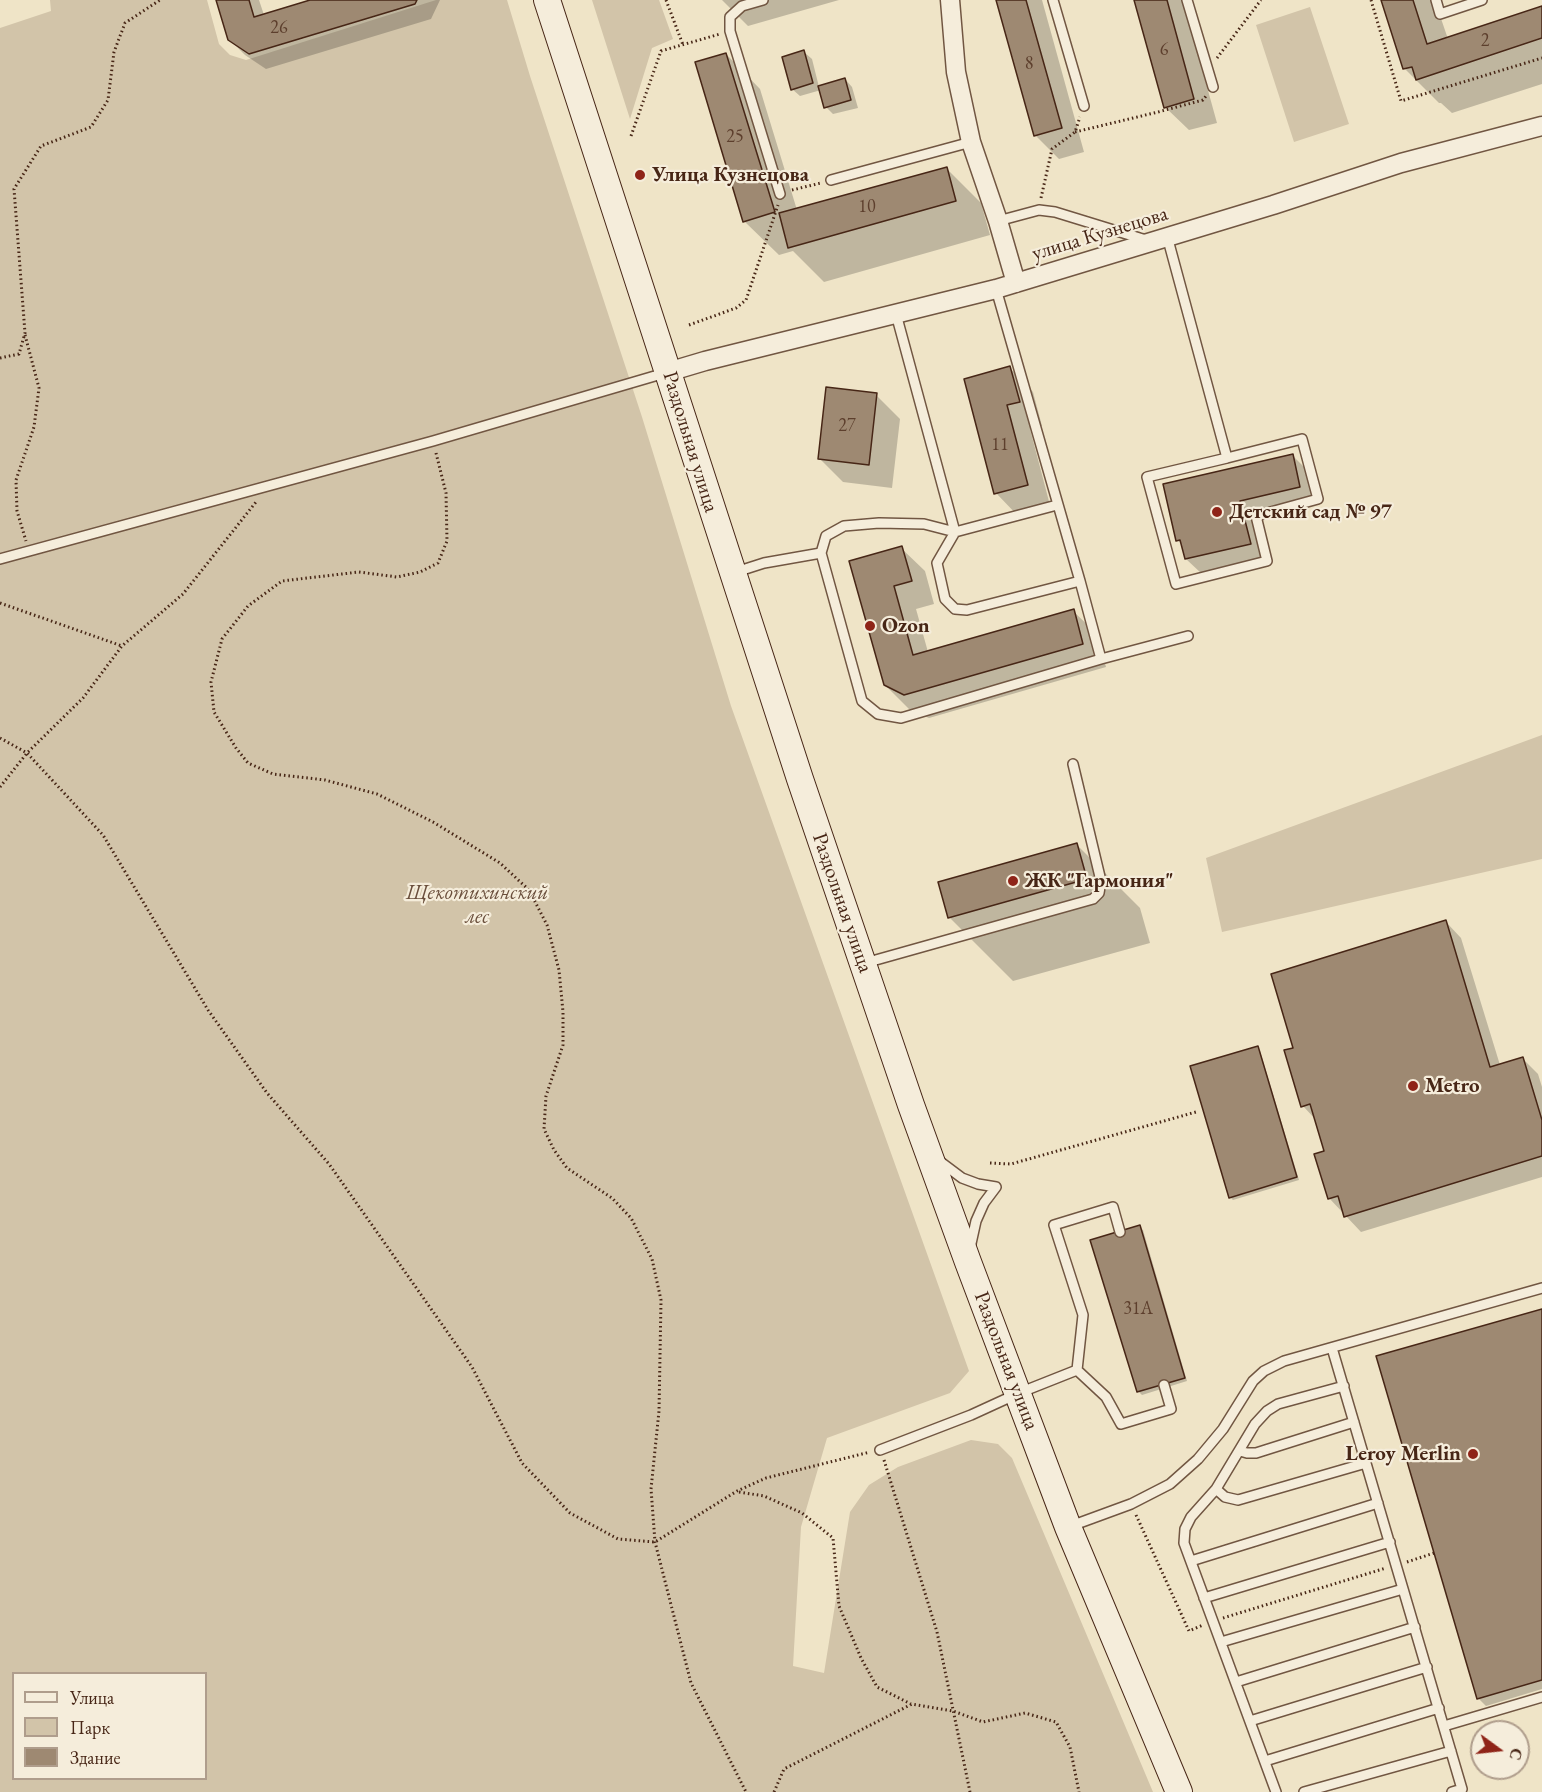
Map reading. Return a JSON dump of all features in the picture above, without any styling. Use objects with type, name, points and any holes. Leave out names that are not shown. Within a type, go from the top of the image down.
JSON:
[{"type":"main road","name":"Раздольная улица","points":[[547,0],[669,372],[684,426],[732,573],[927,1149],[1068,1527],[1179,1792]]},
{"type":"street","points":[[950,0],[956,72],[971,142],[1016,283]]},
{"type":"street","name":"улица Кузнецова","points":[[669,372],[705,361],[996,289],[1401,163],[1542,126]]},
{"type":"lane","points":[[763,0],[742,6],[730,16],[730,31],[780,194]]},
{"type":"lane","points":[[1053,0],[1084,106]]},
{"type":"lane","points":[[1187,0],[1213,87]]},
{"type":"lane","points":[[1436,0],[1440,14],[1482,0]]},
{"type":"lane","points":[[831,180],[971,142]]},
{"type":"lane","points":[[998,221],[1039,210],[1055,212],[1158,239],[1227,458]]},
{"type":"lane","points":[[996,289],[1101,659]]},
{"type":"lane","points":[[896,314],[955,532],[937,563],[945,599],[956,609],[967,610],[1080,580]]},
{"type":"lane","points":[[0,559],[433,441],[669,372]]},
{"type":"lane","points":[[1302,439],[1318,499],[1256,516],[1268,561],[1176,584],[1147,477],[1227,458],[1302,439]]},
{"type":"lane","points":[[1057,505],[955,532],[924,524],[879,523],[844,526],[826,536],[821,553],[862,701],[878,714],[901,718],[1188,636]]},
{"type":"lane","points":[[732,573],[764,563],[821,553]]},
{"type":"lane","points":[[863,963],[1093,899],[1099,892],[1101,881],[1073,764]]},
{"type":"lane","points":[[927,1149],[942,1165],[962,1178],[996,1187],[984,1203],[976,1221],[968,1262]]},
{"type":"lane","points":[[1077,1370],[1083,1315],[1054,1225],[1113,1207],[1120,1232]]},
{"type":"lane","points":[[1068,1527],[1131,1504],[1170,1484],[1204,1452],[1223,1429],[1253,1382],[1264,1371],[1284,1361],[1542,1288]]},
{"type":"lane","points":[[1332,1348],[1462,1789],[1452,1792]]},
{"type":"lane","points":[[1077,1370],[1106,1397],[1121,1424],[1171,1409],[1164,1385]]},
{"type":"lane","points":[[880,1450],[971,1415],[1077,1370]]},
{"type":"lane","points":[[1276,1792],[1184,1543],[1185,1529],[1191,1517],[1216,1489],[1255,1424],[1267,1410],[1278,1404],[1344,1386]]},
{"type":"lane","points":[[1240,1451],[1256,1453],[1354,1422]]},
{"type":"lane","points":[[1216,1489],[1225,1497],[1238,1500],[1366,1463]]},
{"type":"lane","points":[[1191,1561],[1378,1503]]},
{"type":"lane","points":[[1204,1598],[1390,1542]]},
{"type":"lane","points":[[1221,1642],[1403,1589]]},
{"type":"lane","points":[[1236,1682],[1415,1627]]},
{"type":"lane","points":[[1250,1721],[1426,1667]]},
{"type":"lane","points":[[1444,1726],[1542,1697]]},
{"type":"lane","points":[[1265,1761],[1439,1708]]},
{"type":"lane","points":[[1304,1792],[1451,1751]]},
{"type":"path","points":[[29,551],[17,511],[16,480],[34,427],[39,388],[25,333],[14,189],[41,146],[91,127],[108,100],[114,52],[125,23],[160,0]]},
{"type":"path","points":[[666,0],[682,45]]},
{"type":"path","points":[[1207,70],[1261,0]]},
{"type":"path","points":[[1371,0],[1401,101],[1542,58]]},
{"type":"path","points":[[631,136],[661,51],[730,31]]},
{"type":"path","points":[[1039,210],[1052,148],[1075,132],[1203,100],[1213,87]]},
{"type":"path","points":[[1075,132],[1084,106]]},
{"type":"path","points":[[689,325],[736,308],[746,300],[777,210],[780,194],[831,180]]},
{"type":"path","points":[[0,358],[19,354],[25,333]]},
{"type":"path","points":[[433,441],[446,492],[447,541],[438,563],[420,572],[397,577],[359,572],[282,581],[248,606],[222,639],[211,682],[214,712],[248,763],[273,774],[325,780],[377,794],[433,822],[501,863],[529,890],[547,925],[560,970],[563,1012],[562,1044],[546,1096],[544,1129],[554,1150],[567,1168],[612,1198],[631,1218],[652,1259],[661,1300],[659,1411],[651,1489],[655,1542],[691,1683],[746,1792]]},
{"type":"path","points":[[0,787],[27,753],[83,698],[122,646],[183,594],[268,486]]},
{"type":"path","points":[[0,603],[122,646]]},
{"type":"path","points":[[0,738],[27,753],[103,835],[208,1010],[267,1093],[329,1164],[472,1367],[522,1463],[570,1513],[618,1539],[655,1542],[737,1491],[766,1478],[880,1450],[937,1632],[970,1792]]},
{"type":"path","points":[[990,1163],[1011,1164],[1196,1112]]},
{"type":"path","points":[[737,1491],[764,1496],[802,1513],[833,1538],[839,1606],[861,1658],[877,1687],[912,1704],[953,1711],[983,1722],[1025,1713],[1056,1722],[1070,1747],[1079,1792]]},
{"type":"path","points":[[774,1792],[784,1769],[912,1704]]},
{"type":"green space","name":"Щекотихинский лес","points":[[50,0],[207,0],[219,44],[230,55],[246,60],[436,0],[507,0],[642,417],[731,706],[969,1371],[950,1393],[827,1438],[801,1527],[793,1666],[824,1673],[850,1512],[869,1485],[898,1467],[971,1440],[998,1444],[1012,1458],[1153,1792],[0,1792],[0,28],[51,11]]},
{"type":"green space","points":[[592,0],[659,0],[673,39],[652,48],[630,119]]},
{"type":"green space","points":[[1310,7],[1349,124],[1294,142],[1256,25]]},
{"type":"green space","points":[[1542,735],[1542,859],[1222,932],[1206,858]]},
{"type":"building","points":[[216,0],[249,0],[254,17],[310,0],[417,0],[415,4],[249,54],[228,40]]},
{"type":"building","points":[[996,0],[1026,0],[1062,128],[1034,136]]},
{"type":"building","points":[[1134,0],[1167,0],[1194,99],[1164,108]]},
{"type":"building","points":[[1381,0],[1413,0],[1427,44],[1542,6],[1542,38],[1416,80],[1412,67],[1403,69]]},
{"type":"building","points":[[804,50],[813,83],[791,90],[782,57]]},
{"type":"building","points":[[726,53],[775,212],[743,222],[695,62]]},
{"type":"building","points":[[845,78],[851,100],[824,108],[818,86]]},
{"type":"building","points":[[947,167],[956,201],[788,248],[779,213]]},
{"type":"building","points":[[1010,366],[1020,402],[1007,405],[1028,485],[994,494],[964,379]]},
{"type":"building","points":[[826,387],[877,393],[869,465],[818,459]]},
{"type":"building","points":[[1293,454],[1300,487],[1240,501],[1251,544],[1185,559],[1180,540],[1176,541],[1163,484]]},
{"type":"building","points":[[902,546],[912,581],[894,586],[913,655],[1074,609],[1083,644],[904,695],[884,685],[849,561]]},
{"type":"building","name":"ЖК \"Гармония\"","points":[[1077,843],[1087,879],[948,918],[938,882]]},
{"type":"building","name":"Metro","points":[[1446,920],[1490,1067],[1523,1057],[1542,1120],[1542,1156],[1344,1217],[1338,1196],[1328,1199],[1314,1154],[1324,1151],[1310,1104],[1301,1107],[1284,1050],[1293,1048],[1271,974]]},
{"type":"building","points":[[1258,1046],[1297,1177],[1229,1198],[1190,1066]]},
{"type":"building","points":[[1140,1225],[1185,1378],[1137,1392],[1090,1240]]},
{"type":"building","name":"Leroy Merlin","points":[[1542,1309],[1542,1680],[1477,1699],[1376,1356]]},
{"type":"place","name":"Улица Кузнецова","points":[[640,175]]},
{"type":"place","name":"Детский сад № 97","points":[[1217,512]]},
{"type":"place","name":"Ozon","points":[[870,626]]},
{"type":"place","name":"ЖК \"Гармония\"","points":[[1013,881]]},
{"type":"place","name":"Metro","points":[[1413,1086]]},
{"type":"place","name":"Leroy Merlin","points":[[1473,1454]]}]
